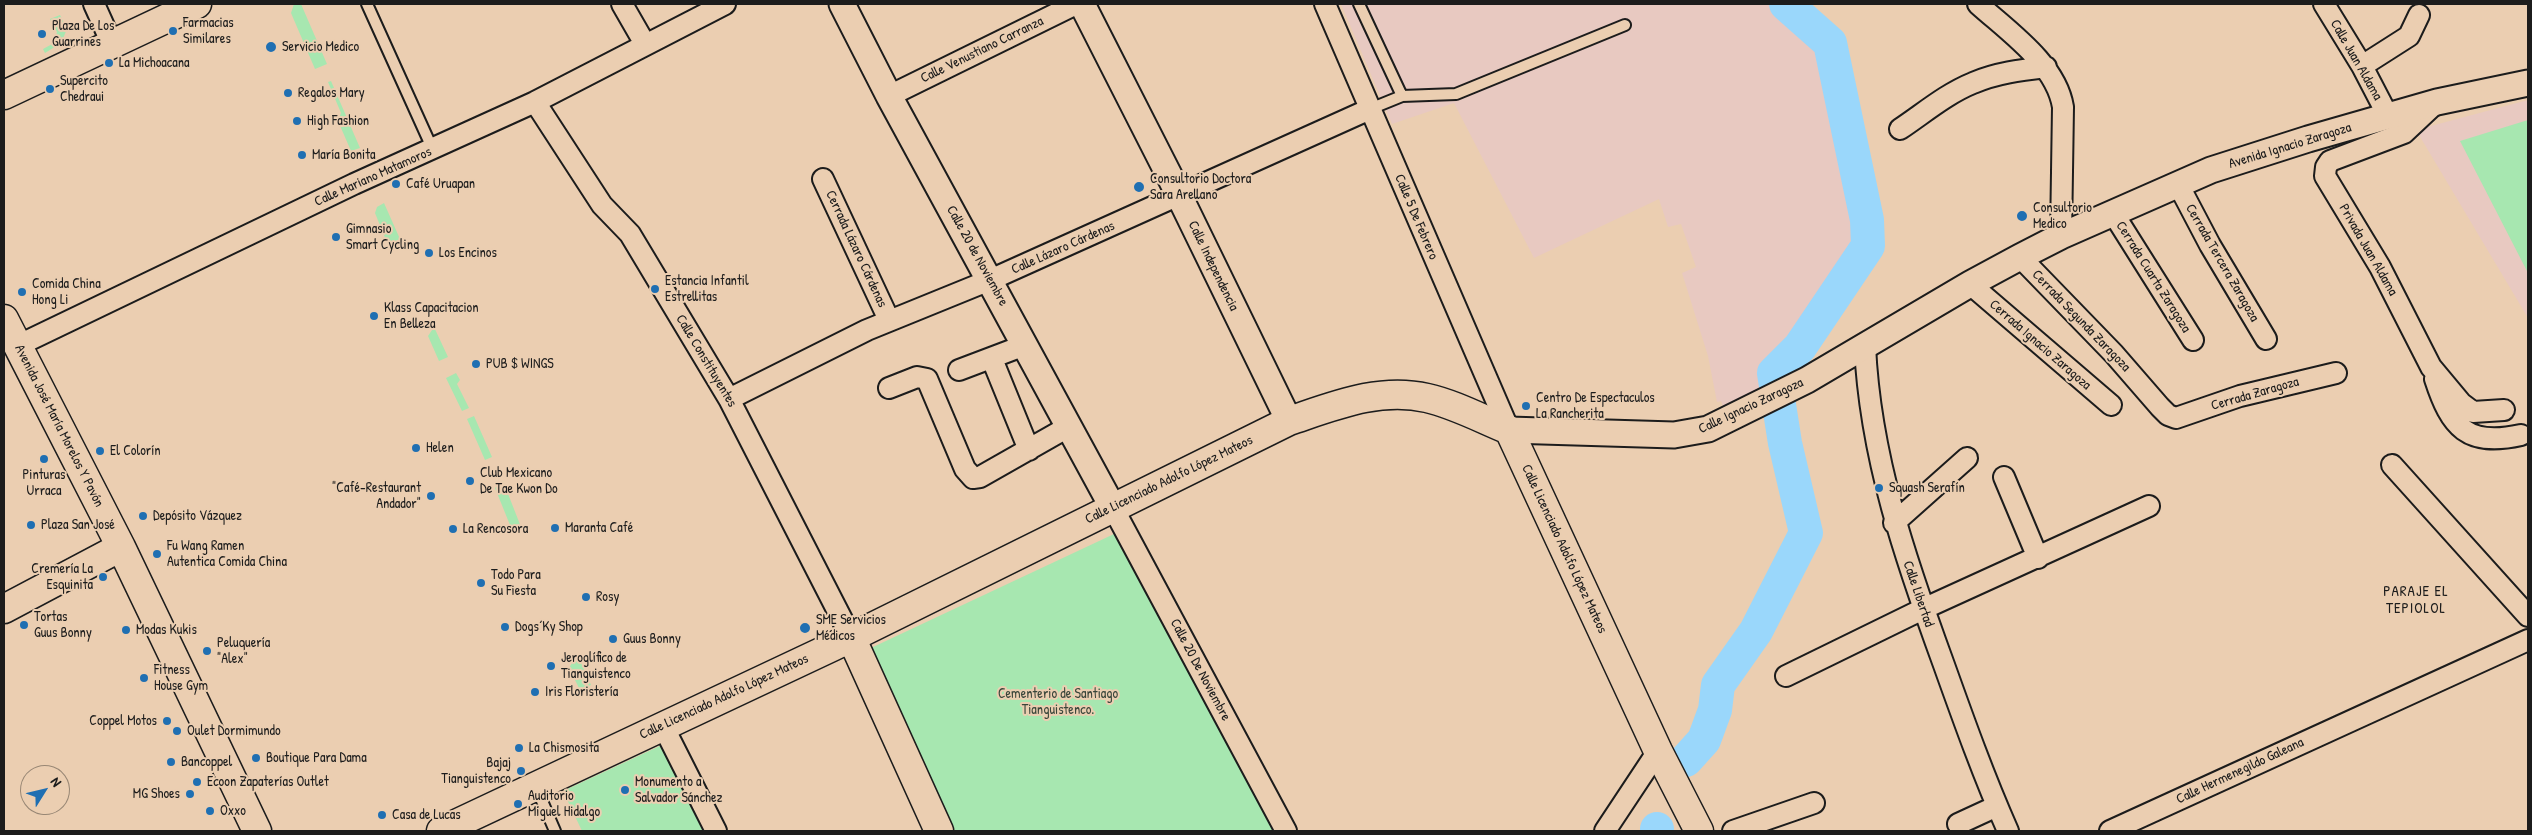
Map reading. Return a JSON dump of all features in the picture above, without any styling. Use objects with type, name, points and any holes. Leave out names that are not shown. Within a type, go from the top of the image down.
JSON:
[{"type":"main road","points":[[4,95],[197,4]]},
{"type":"main road","name":"Avenida José María Morelos Y Pavón","points":[[4,319],[121,547],[257,831]]},
{"type":"main road","name":"Calle Licenciado Adolfo López Mateos","points":[[441,831],[851,637],[1290,421],[1351,400],[1390,393],[1427,398],[1509,430],[1658,751],[1699,831]]},
{"type":"main road","points":[[4,609],[121,547]]},
{"type":"main road","points":[[851,637],[939,831]]},
{"type":"street","points":[[94,4],[112,44]]},
{"type":"street","points":[[622,4],[645,44]]},
{"type":"street","name":"Calle Mariano Matamoros","points":[[19,345],[354,184],[433,150],[535,102],[725,4]]},
{"type":"street","name":"Calle 20 de Noviembre","points":[[842,4],[889,96],[1113,508]]},
{"type":"street","name":"Calle Venustiano Carranza","points":[[889,96],[1076,4]]},
{"type":"street","name":"Calle Independencia","points":[[1082,4],[1290,421]]},
{"type":"street","name":"Calle 5 De Febrero","points":[[1325,4],[1509,430]]},
{"type":"street","points":[[1978,4],[2046,67],[2056,81],[2063,107],[2061,236]]},
{"type":"street","name":"Calle Juan Aldama","points":[[2324,4],[2362,66],[2388,116]]},
{"type":"street","points":[[2362,66],[2409,36],[2419,15]]},
{"type":"street","points":[[1900,129],[1945,97],[1974,82],[2006,73],[2046,67]]},
{"type":"street","name":"Avenida Ignacio Zaragoza","points":[[1865,346],[1970,284],[2061,236],[2238,160],[2437,102],[2528,83]]},
{"type":"street","name":"Calle Constituyentes","points":[[535,102],[602,206],[630,234],[729,399],[851,637]]},
{"type":"street","name":"Privada Juan Aldama","points":[[2437,102],[2404,132],[2330,161],[2326,167],[2325,176],[2380,267],[2431,367],[2461,403],[2473,412],[2504,410]]},
{"type":"street","name":"Calle Lázaro Cárdenas","points":[[729,399],[889,320],[990,280],[1370,109]]},
{"type":"street","name":"Cerrada Lázaro Cárdenas","points":[[822,179],[889,320]]},
{"type":"street","name":"Cerrada Tercera Zaragoza","points":[[2179,186],[2210,245],[2266,339]]},
{"type":"street","name":"Cerrada Cuarta Zaragoza","points":[[2113,213],[2193,340]]},
{"type":"street","name":"Cerrada Segunda Zaragoza","points":[[2020,257],[2142,384],[2160,407],[2168,415],[2176,418]]},
{"type":"street","name":"Cerrada Ignacio Zaragoza","points":[[1970,284],[2111,406]]},
{"type":"street","points":[[959,370],[1025,345]]},
{"type":"street","name":"Calle Ignacio Zaragoza","points":[[1509,430],[1674,435],[1708,429],[1807,380],[1865,346]]},
{"type":"street","name":"Calle Libertad","points":[[1865,346],[1867,382],[1872,415],[1894,523],[1923,609],[2008,831]]},
{"type":"street","points":[[992,359],[1029,450]]},
{"type":"street","points":[[2431,367],[2443,403],[2455,422],[2472,435],[2487,440],[2521,436]]},
{"type":"street","name":"Cerrada Zaragoza","points":[[2176,418],[2240,396],[2336,372]]},
{"type":"street","points":[[890,388],[918,377],[927,379],[964,469],[973,478],[980,477],[1068,427]]},
{"type":"street","points":[[1894,523],[1967,458]]},
{"type":"street","points":[[2392,465],[2528,616]]},
{"type":"street","points":[[2004,477],[2038,558]]},
{"type":"street","points":[[1786,676],[1923,609],[2149,506]]},
{"type":"street","name":"Calle 20 De Noviembre","points":[[1113,508],[1286,831]]},
{"type":"street","name":"Calle Hermenegildo Galeana","points":[[2110,831],[2528,640]]},
{"type":"street","points":[[663,726],[716,831]]},
{"type":"street","points":[[1605,831],[1658,751]]},
{"type":"street","points":[[1733,831],[1814,803]]},
{"type":"street","points":[[1958,824],[1997,806]]},
{"type":"lane","points":[[367,4],[433,150]]},
{"type":"lane","points":[[1359,4],[1402,96]]},
{"type":"lane","points":[[1370,109],[1402,96],[1456,94],[1625,25]]},
{"type":"lane","points":[[536,786],[555,831]]},
{"type":"shaded area","points":[[1341,4],[1778,4],[1819,45],[1844,135],[1864,246],[1851,282],[1759,370],[1770,384],[1725,411],[1721,401],[1717,402],[1708,356],[1682,273],[1696,267],[1681,224],[1668,227],[1659,199],[1534,258],[1454,103],[1392,124]]},
{"type":"shaded area","points":[[2528,100],[2528,318],[2416,130]]},
{"type":"green space","points":[[294,4],[301,4],[327,64],[315,69],[291,13]]},
{"type":"green space","points":[[60,15],[67,29],[61,43],[45,53],[43,49],[54,43],[57,32],[50,19]]},
{"type":"green space","points":[[331,81],[360,148],[351,151],[338,121],[341,113],[328,82]]},
{"type":"green space","points":[[2528,120],[2528,273],[2460,141]]},
{"type":"green space","points":[[384,203],[400,239],[388,245],[375,213],[377,207]]},
{"type":"green space","points":[[434,327],[448,357],[439,361],[428,336]]},
{"type":"green space","points":[[456,373],[460,380],[457,384],[469,408],[462,411],[446,378]]},
{"type":"green space","points":[[474,416],[492,457],[485,460],[467,419]]},
{"type":"green space","points":[[503,481],[521,527],[512,530],[495,488]]},
{"type":"green space","name":"Cementerio de Santiago Tianguistenco.","points":[[1114,534],[1274,831],[936,831],[856,655]]},
{"type":"green space","points":[[578,656],[591,685],[580,690],[569,668],[572,663],[570,659]]},
{"type":"green space","points":[[664,744],[706,831],[582,831],[563,791]]},
{"type":"waterway","points":[[1686,760],[1704,740],[1715,710],[1718,685],[1756,631],[1806,533],[1785,443],[1774,373],[1800,347],[1868,246],[1867,220],[1830,43],[1786,4]]},
{"type":"place","name":"Farmacias Similares","points":[[173,31]]},
{"type":"place","name":"Plaza De Los Guarrines","points":[[42,34]]},
{"type":"place","name":"Servicio Medico","points":[[271,47]]},
{"type":"place","name":"La Michoacana","points":[[109,63]]},
{"type":"place","name":"Supercito Chedraui","points":[[50,89]]},
{"type":"place","name":"Regalos Mary","points":[[288,93]]},
{"type":"place","name":"High Fashion","points":[[297,121]]},
{"type":"place","name":"María Bonita","points":[[302,155]]},
{"type":"place","name":"Café Uruapan","points":[[396,184]]},
{"type":"place","name":"Consultorio Doctora Sara Arellano","points":[[1139,187]]},
{"type":"place","name":"Consultorio Medico","points":[[2022,216]]},
{"type":"place","name":"Gimnasio Smart Cycling","points":[[336,237]]},
{"type":"place","name":"Los Encinos","points":[[429,253]]},
{"type":"place","name":"Estancia Infantil Estrellitas","points":[[655,289]]},
{"type":"place","name":"Comida China Hong Li","points":[[22,292]]},
{"type":"place","name":"Klass Capacitacion En Belleza","points":[[374,316]]},
{"type":"place","name":"PUB $ WINGS","points":[[476,364]]},
{"type":"place","name":"Centro De Espectaculos La Rancherita","points":[[1526,406]]},
{"type":"place","name":"Helen","points":[[416,448]]},
{"type":"place","name":"El Colorín","points":[[100,451]]},
{"type":"place","name":"Pinturas Urraca","points":[[44,459]]},
{"type":"place","name":"Club Mexicano De Tae Kwon Do","points":[[470,481]]},
{"type":"place","name":"Squash Serafín","points":[[1879,488]]},
{"type":"place","name":"\"Café-Restaurant Andador\"","points":[[431,496]]},
{"type":"place","name":"Depósito Vázquez","points":[[143,516]]},
{"type":"place","name":"Plaza San José","points":[[31,525]]},
{"type":"place","name":"Maranta Café","points":[[555,528]]},
{"type":"place","name":"La Rencosora","points":[[453,529]]},
{"type":"place","name":"Fu Wang Ramen Autentica Comida China","points":[[157,554]]},
{"type":"place","name":"Cremería La Esquinita","points":[[103,577]]},
{"type":"place","name":"Todo Para Su Fiesta","points":[[481,583]]},
{"type":"place","name":"Rosy","points":[[586,597]]},
{"type":"place","name":"Tortas Guus Bonny","points":[[24,625]]},
{"type":"place","name":"Dogs´Ky Shop","points":[[505,627]]},
{"type":"place","name":"SME Servicios Médicos","points":[[805,628]]},
{"type":"place","name":"Modas Kukis","points":[[126,630]]},
{"type":"place","name":"Guus Bonny","points":[[613,639]]},
{"type":"place","name":"Peluquería \"Alex\"","points":[[207,651]]},
{"type":"place","name":"Jeroglífico de Tianguistenco","points":[[551,666]]},
{"type":"place","name":"Fitness House Gym","points":[[144,678]]},
{"type":"place","name":"Iris Floristería","points":[[535,692]]},
{"type":"place","name":"Coppel Motos","points":[[167,721]]},
{"type":"place","name":"Oulet Dormimundo","points":[[177,731]]},
{"type":"place","name":"La Chismosita","points":[[519,748]]},
{"type":"place","name":"Boutique Para Dama","points":[[256,758]]},
{"type":"place","name":"Bancoppel","points":[[171,762]]},
{"type":"place","name":"Bajaj Tianguistenco","points":[[521,771]]},
{"type":"place","name":"Ecoon Zapaterías Outlet","points":[[197,782]]},
{"type":"place","name":"Monumento a Salvador Sánchez","points":[[625,790]]},
{"type":"place","name":"MG Shoes","points":[[190,794]]},
{"type":"place","name":"Auditorio Miguel Hidalgo","points":[[518,804]]},
{"type":"place","name":"Oxxo","points":[[210,811]]},
{"type":"place","name":"Casa de Lucas","points":[[382,815]]},
{"type":"district","name":"PARAJE EL TEPIOLOL","points":[[2416,600]]}]
